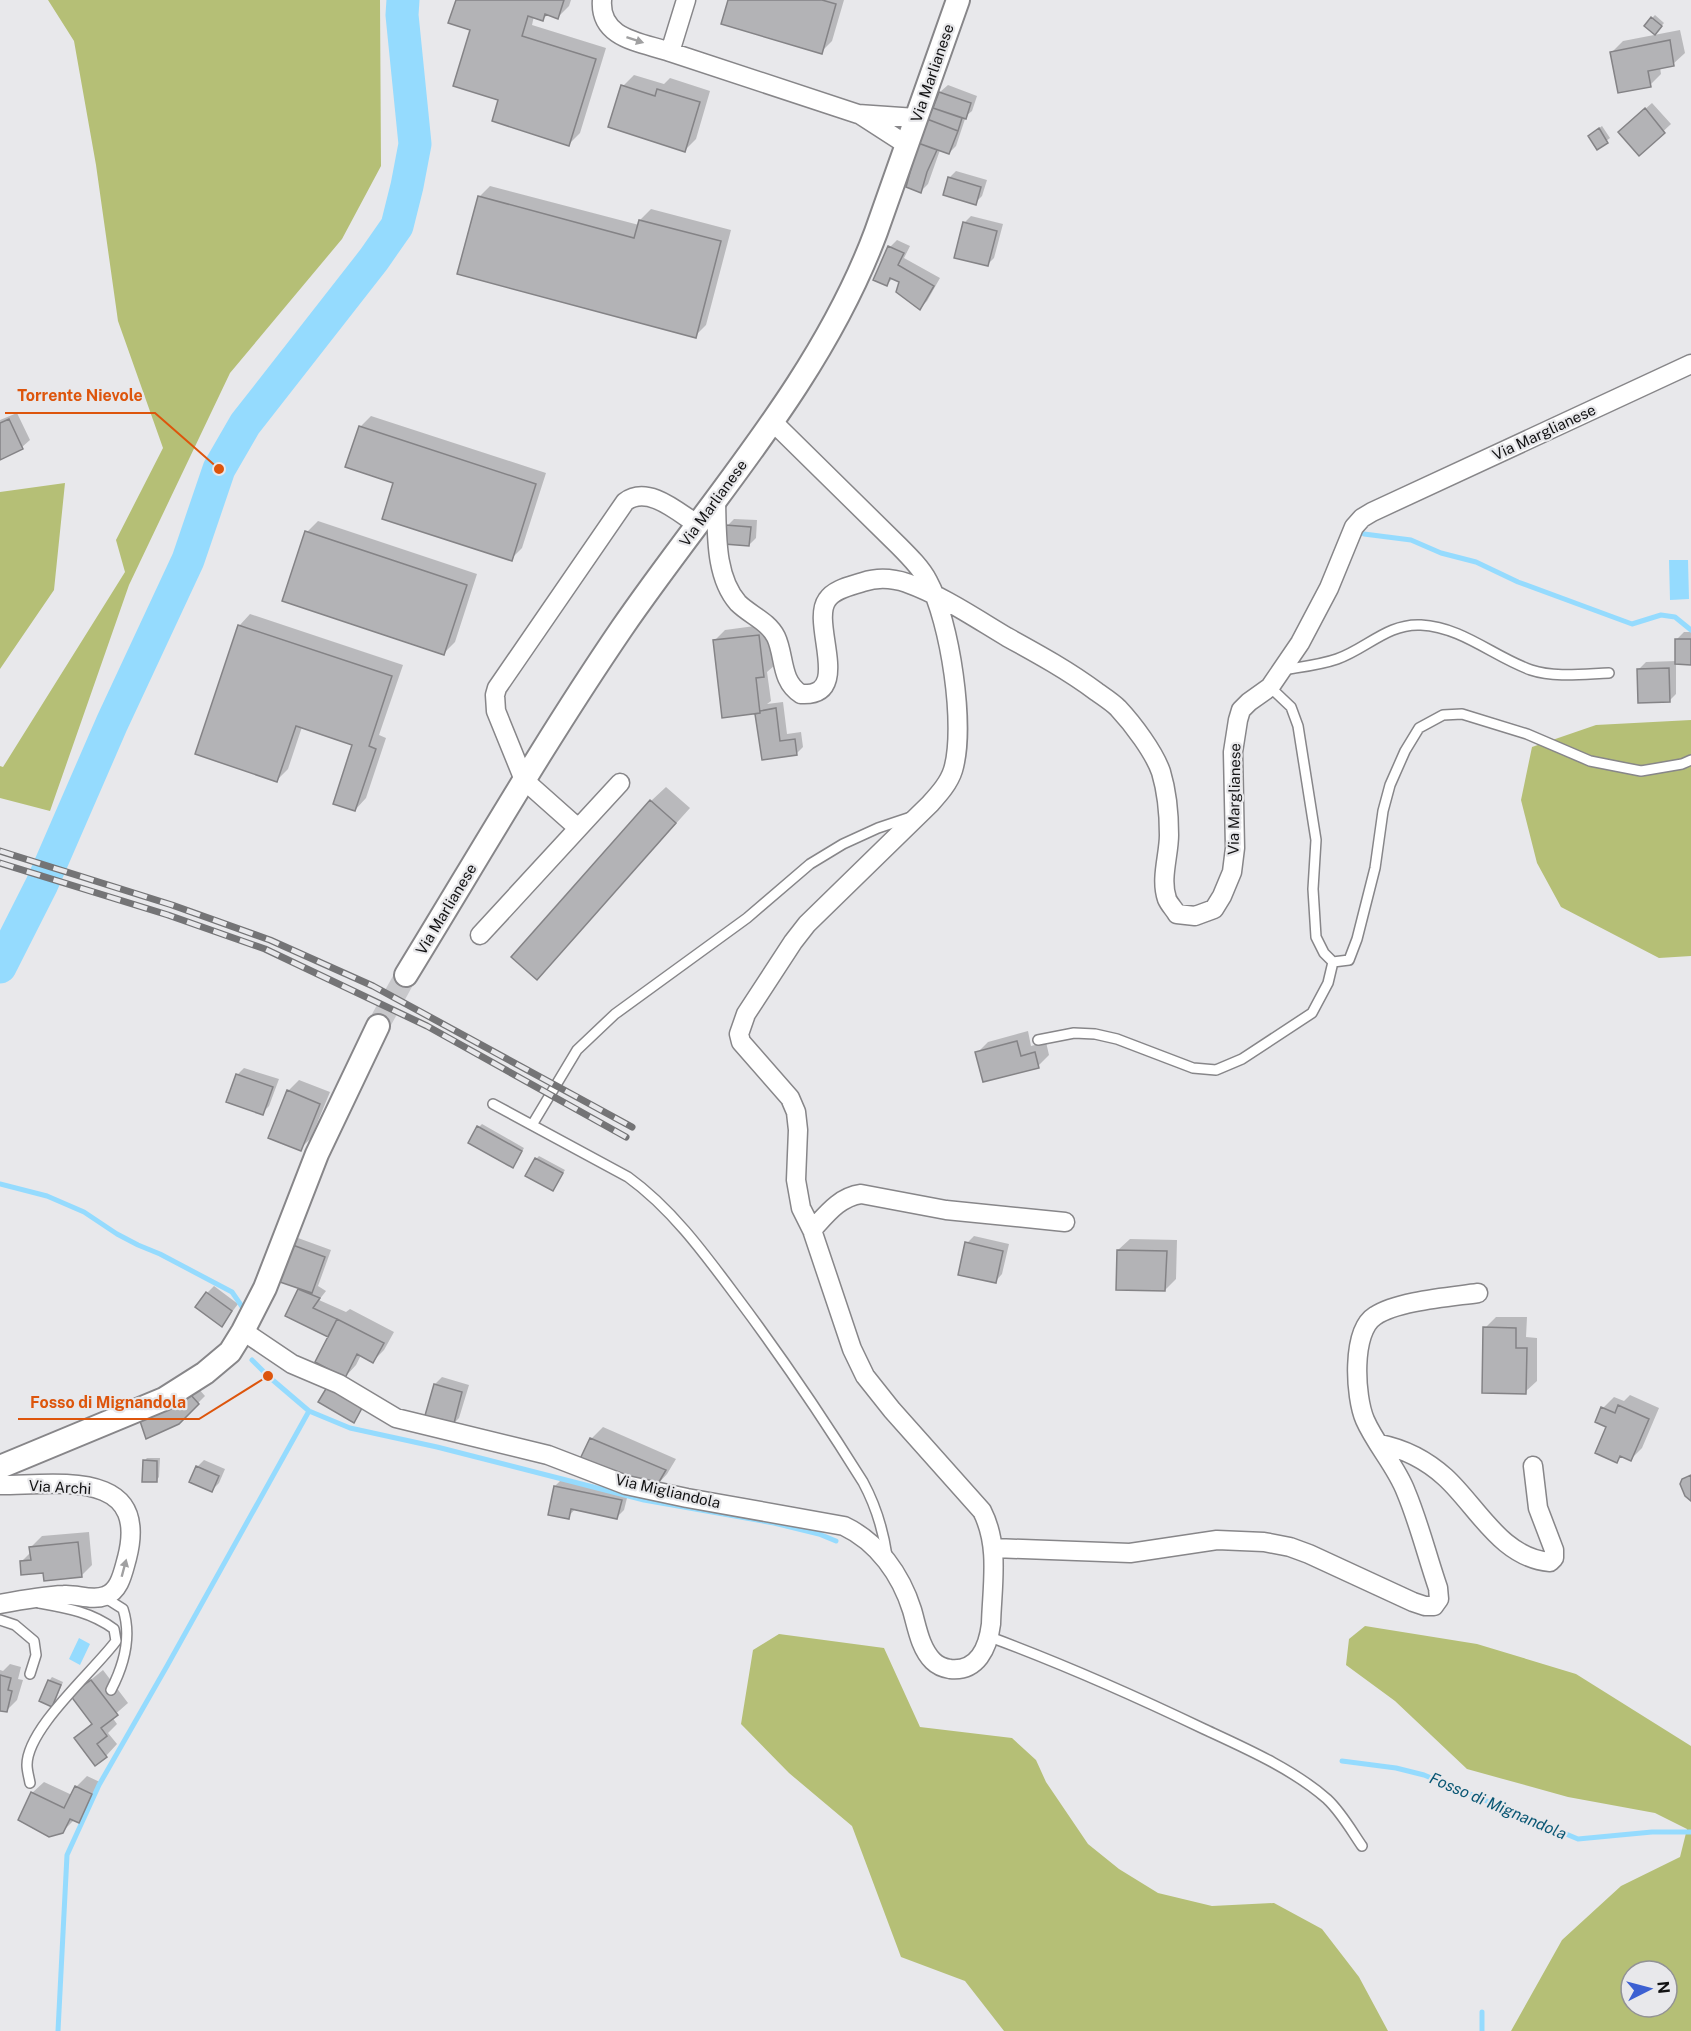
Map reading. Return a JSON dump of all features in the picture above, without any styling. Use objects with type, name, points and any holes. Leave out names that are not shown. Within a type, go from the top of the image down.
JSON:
[{"type":"street","points":[[602,0],[605,22],[611,30],[626,38],[858,114],[907,145]]},
{"type":"street","points":[[670,52],[686,0]]},
{"type":"street","name":"Via Marlianese","points":[[406,975],[524,780],[622,628],[773,422],[843,308],[863,267],[958,0]]},
{"type":"street","points":[[858,114],[916,118]]},
{"type":"street","name":"Via Marglianese","points":[[716,501],[717,537],[725,579],[739,603],[770,627],[776,637],[789,684],[801,694],[816,693],[823,688],[827,680],[824,607],[831,595],[836,591],[866,581],[884,579],[907,583],[934,595],[1083,682],[1118,707],[1142,739],[1160,771],[1167,799],[1169,836],[1165,875],[1167,898],[1177,914],[1195,916],[1214,909],[1232,872],[1235,848],[1233,752],[1241,710],[1270,687],[1300,642],[1329,588],[1354,527],[1362,518],[1691,364]]},
{"type":"street","points":[[773,422],[916,564],[928,581],[934,595],[953,668],[957,727],[953,770],[943,790],[807,924],[770,978],[741,1025],[739,1034],[741,1042],[790,1098],[796,1112],[797,1194],[812,1230],[837,1310],[865,1376],[892,1410],[982,1511],[990,1529],[994,1548],[990,1637]]},
{"type":"street","points":[[578,828],[524,780],[496,711],[495,695],[500,682],[625,502],[634,497],[654,498],[698,525]]},
{"type":"street","points":[[480,935],[620,783]]},
{"type":"street","points":[[0,1467],[164,1399],[205,1373],[230,1352],[265,1288],[317,1154],[378,1026]]},
{"type":"street","points":[[812,1230],[837,1204],[853,1195],[861,1194],[946,1210],[1065,1222]]},
{"type":"street","points":[[994,1548],[1117,1553],[1152,1550],[1190,1542],[1217,1540],[1264,1542],[1290,1547],[1309,1554],[1413,1602],[1434,1606],[1439,1599],[1438,1588],[1411,1503],[1399,1477],[1364,1419],[1358,1383],[1360,1340],[1369,1321],[1383,1312],[1403,1305],[1478,1293]]},
{"type":"street","name":"Via Migliandola","points":[[243,1331],[292,1364],[339,1384],[396,1418],[548,1455],[626,1485],[844,1526],[868,1541],[888,1563],[902,1584],[925,1650],[934,1662],[943,1668],[966,1668],[976,1662],[990,1637]]},
{"type":"street","points":[[1380,1444],[1398,1448],[1420,1458],[1446,1478],[1502,1539],[1528,1556],[1550,1562],[1554,1558],[1554,1550],[1538,1508],[1533,1466]]},
{"type":"street","name":"Via Archi","points":[[0,1485],[83,1485],[104,1490],[118,1498],[126,1509],[131,1527],[129,1549],[121,1581],[111,1593],[104,1597]]},
{"type":"street","points":[[0,1604],[67,1594],[104,1597]]},
{"type":"lane","points":[[1282,670],[1337,659],[1398,627],[1419,625],[1439,627],[1533,670],[1576,674],[1609,673]]},
{"type":"lane","points":[[1270,687],[1291,707],[1298,726],[1316,840],[1313,889],[1316,937],[1324,953],[1333,962]]},
{"type":"lane","points":[[1333,962],[1349,960],[1357,939],[1375,868],[1383,811],[1390,785],[1405,751],[1419,728],[1443,715],[1462,714],[1527,734],[1590,761],[1641,771],[1682,764],[1691,760]]},
{"type":"lane","points":[[532,1125],[577,1050],[615,1014],[747,918],[810,864],[843,844],[878,828],[919,815]]},
{"type":"lane","points":[[1038,1040],[1074,1033],[1095,1034],[1117,1039],[1193,1068],[1216,1070],[1242,1059],[1312,1013],[1328,983],[1333,962]]},
{"type":"lane","points":[[492,1104],[610,1167],[642,1187],[708,1258],[783,1360],[863,1482],[871,1496],[882,1527],[888,1563]]},
{"type":"lane","points":[[104,1597],[123,1608],[127,1620],[128,1639],[111,1690]]},
{"type":"lane","points":[[22,1600],[73,1609],[100,1619],[114,1629],[116,1641],[103,1659],[50,1716],[30,1748],[27,1764],[30,1783]]},
{"type":"lane","points":[[0,1620],[15,1625],[34,1641],[36,1655],[30,1674]]},
{"type":"lane","points":[[990,1637],[1078,1671],[1151,1704],[1298,1777],[1329,1801],[1362,1846]]},
{"type":"green space","points":[[48,0],[380,0],[381,166],[342,239],[230,373],[129,585],[50,811],[0,798],[0,766],[3,767],[125,572],[116,540],[163,448],[118,321],[96,165],[74,41]]},
{"type":"green space","points":[[65,483],[54,590],[0,669],[0,492]]},
{"type":"green space","points":[[1691,720],[1691,956],[1659,958],[1561,907],[1537,863],[1521,800],[1532,747],[1596,725]]},
{"type":"green space","points":[[1365,1626],[1477,1644],[1576,1674],[1691,1746],[1691,2031],[1511,2031],[1562,1940],[1621,1886],[1680,1857],[1687,1829],[1655,1813],[1568,1797],[1467,1769],[1395,1701],[1346,1665],[1349,1639]]},
{"type":"green space","points":[[779,1634],[884,1648],[920,1727],[1012,1738],[1036,1760],[1046,1782],[1088,1844],[1119,1869],[1158,1893],[1212,1906],[1274,1903],[1322,1929],[1359,1977],[1388,2031],[1004,2031],[965,1981],[901,1957],[852,1826],[789,1773],[741,1724],[753,1650]]},
{"type":"water","points":[[1669,560],[1688,560],[1689,599],[1670,600]]},
{"type":"water","points":[[79,1638],[90,1644],[80,1665],[69,1659]]},
{"type":"building","points":[[456,0],[564,0],[558,19],[545,14],[543,21],[528,16],[522,36],[596,59],[569,146],[492,121],[498,100],[453,86],[470,30],[448,23]]},
{"type":"building","points":[[728,0],[822,0],[836,4],[822,54],[721,24]]},
{"type":"building","points":[[1651,17],[1662,26],[1655,35],[1644,26]]},
{"type":"building","points":[[1670,40],[1674,66],[1648,71],[1651,87],[1618,93],[1610,52]]},
{"type":"building","points":[[621,85],[655,96],[657,89],[700,102],[685,152],[608,127]]},
{"type":"building","points":[[939,92],[971,103],[966,119],[933,108]]},
{"type":"building","points":[[933,108],[962,118],[958,131],[927,119]]},
{"type":"building","points":[[1645,108],[1665,133],[1639,156],[1618,132]]},
{"type":"building","points":[[927,119],[958,131],[949,154],[918,143]]},
{"type":"building","points":[[1599,128],[1608,143],[1597,150],[1588,136]]},
{"type":"building","points":[[918,143],[937,150],[921,193],[906,187]]},
{"type":"building","points":[[948,177],[981,187],[976,205],[943,195]]},
{"type":"building","points":[[478,196],[634,238],[639,220],[721,241],[696,338],[457,274]]},
{"type":"building","points":[[963,222],[997,231],[988,266],[954,258]]},
{"type":"building","points":[[888,246],[904,253],[898,265],[934,286],[920,310],[896,292],[899,282],[890,278],[887,286],[873,280]]},
{"type":"building","points":[[9,419],[23,449],[0,460],[0,423]]},
{"type":"building","points":[[359,426],[536,484],[512,561],[382,519],[393,483],[345,467]]},
{"type":"building","points":[[725,525],[751,527],[749,546],[724,544]]},
{"type":"building","points":[[305,531],[467,585],[444,655],[282,601]]},
{"type":"building","points":[[238,625],[392,676],[369,746],[376,749],[355,811],[333,804],[352,745],[296,726],[277,782],[195,754]]},
{"type":"building","points":[[759,635],[764,677],[756,678],[760,713],[722,718],[713,640]]},
{"type":"building","points":[[1675,639],[1691,639],[1691,665],[1675,664]]},
{"type":"building","points":[[1669,668],[1670,702],[1638,703],[1637,669]]},
{"type":"building","points":[[776,708],[780,741],[795,739],[797,755],[762,760],[755,714]]},
{"type":"building","points":[[650,800],[676,823],[537,980],[511,957]]},
{"type":"building","points":[[1017,1041],[1021,1056],[1035,1052],[1039,1068],[983,1082],[975,1052]]},
{"type":"building","points":[[236,1074],[273,1087],[263,1115],[226,1102]]},
{"type":"building","points":[[287,1090],[320,1104],[301,1151],[268,1138]]},
{"type":"building","points":[[477,1126],[522,1151],[513,1168],[468,1143]]},
{"type":"building","points":[[535,1158],[563,1173],[553,1191],[525,1176]]},
{"type":"building","points":[[965,1242],[1003,1251],[996,1283],[958,1275]]},
{"type":"building","points":[[290,1244],[325,1257],[312,1293],[277,1281]]},
{"type":"building","points":[[1117,1250],[1167,1251],[1165,1291],[1116,1290]]},
{"type":"building","points":[[298,1289],[320,1298],[313,1308],[337,1319],[328,1337],[285,1316]]},
{"type":"building","points":[[206,1292],[232,1311],[222,1327],[195,1307]]},
{"type":"building","points":[[337,1319],[384,1343],[373,1363],[357,1354],[345,1378],[315,1362]]},
{"type":"building","points":[[1483,1327],[1516,1328],[1516,1348],[1527,1348],[1526,1394],[1482,1393]]},
{"type":"building","points":[[434,1384],[462,1392],[453,1427],[424,1419]]},
{"type":"building","points":[[327,1387],[362,1408],[354,1423],[318,1402]]},
{"type":"building","points":[[190,1394],[199,1404],[179,1424],[146,1439],[140,1421]]},
{"type":"building","points":[[1618,1405],[1649,1419],[1631,1461],[1620,1456],[1617,1463],[1595,1453],[1606,1427],[1595,1422],[1601,1407],[1615,1413]]},
{"type":"building","points":[[590,1438],[666,1470],[656,1487],[579,1461]]},
{"type":"building","points":[[143,1460],[157,1461],[157,1482],[142,1482]]},
{"type":"building","points":[[196,1466],[219,1476],[212,1492],[189,1482]]},
{"type":"building","points":[[1691,1475],[1691,1501],[1685,1496],[1680,1484],[1682,1479]]},
{"type":"building","points":[[554,1486],[622,1500],[617,1519],[571,1509],[569,1519],[548,1515]]},
{"type":"building","points":[[78,1542],[82,1577],[44,1581],[43,1573],[21,1575],[20,1561],[31,1560],[29,1547]]},
{"type":"building","points":[[0,1675],[11,1678],[8,1690],[12,1691],[7,1712],[0,1711]]},
{"type":"building","points":[[48,1680],[61,1685],[52,1707],[39,1701]]},
{"type":"building","points":[[91,1680],[118,1715],[101,1728],[107,1736],[97,1744],[107,1757],[95,1766],[74,1738],[92,1724],[70,1695]]},
{"type":"building","points":[[75,1786],[92,1794],[79,1823],[70,1819],[63,1833],[49,1837],[18,1820],[31,1792],[64,1808]]},
{"type":"waterway","points":[[0,967],[42,884],[112,723],[188,560],[219,469],[245,424],[374,259],[397,226],[415,144],[402,15],[403,0]]},
{"type":"waterway","points":[[1364,534],[1411,540],[1441,553],[1476,562],[1518,582],[1632,624],[1661,615],[1675,617],[1691,630]]},
{"type":"waterway","name":"Fosso di Mignandola","points":[[0,1184],[47,1196],[84,1212],[117,1234],[232,1292],[243,1308]]},
{"type":"waterway","name":"Fosso di Mignandola","points":[[252,1360],[309,1411],[350,1428],[437,1447],[644,1500],[774,1523],[819,1534],[836,1541]]},
{"type":"waterway","points":[[58,2031],[67,1855],[99,1785],[309,1411]]},
{"type":"waterway","name":"Fosso di Mignandola","points":[[1342,1761],[1396,1768],[1424,1775],[1578,1839],[1652,1832],[1691,1832]]},
{"type":"waterway","points":[[1482,2012],[1482,2031]]},
{"type":"tunnel","points":[[378,1026],[406,975]]},
{"type":"railway","points":[[0,851],[172,905],[270,940],[373,986],[632,1127]]},
{"type":"railway","points":[[0,863],[168,915],[265,949],[427,1026],[626,1137]]},
{"type":"place","name":"Torrente Nievole","points":[[219,469]]},
{"type":"place","name":"Fosso di Mignandola","points":[[268,1376]]}]
